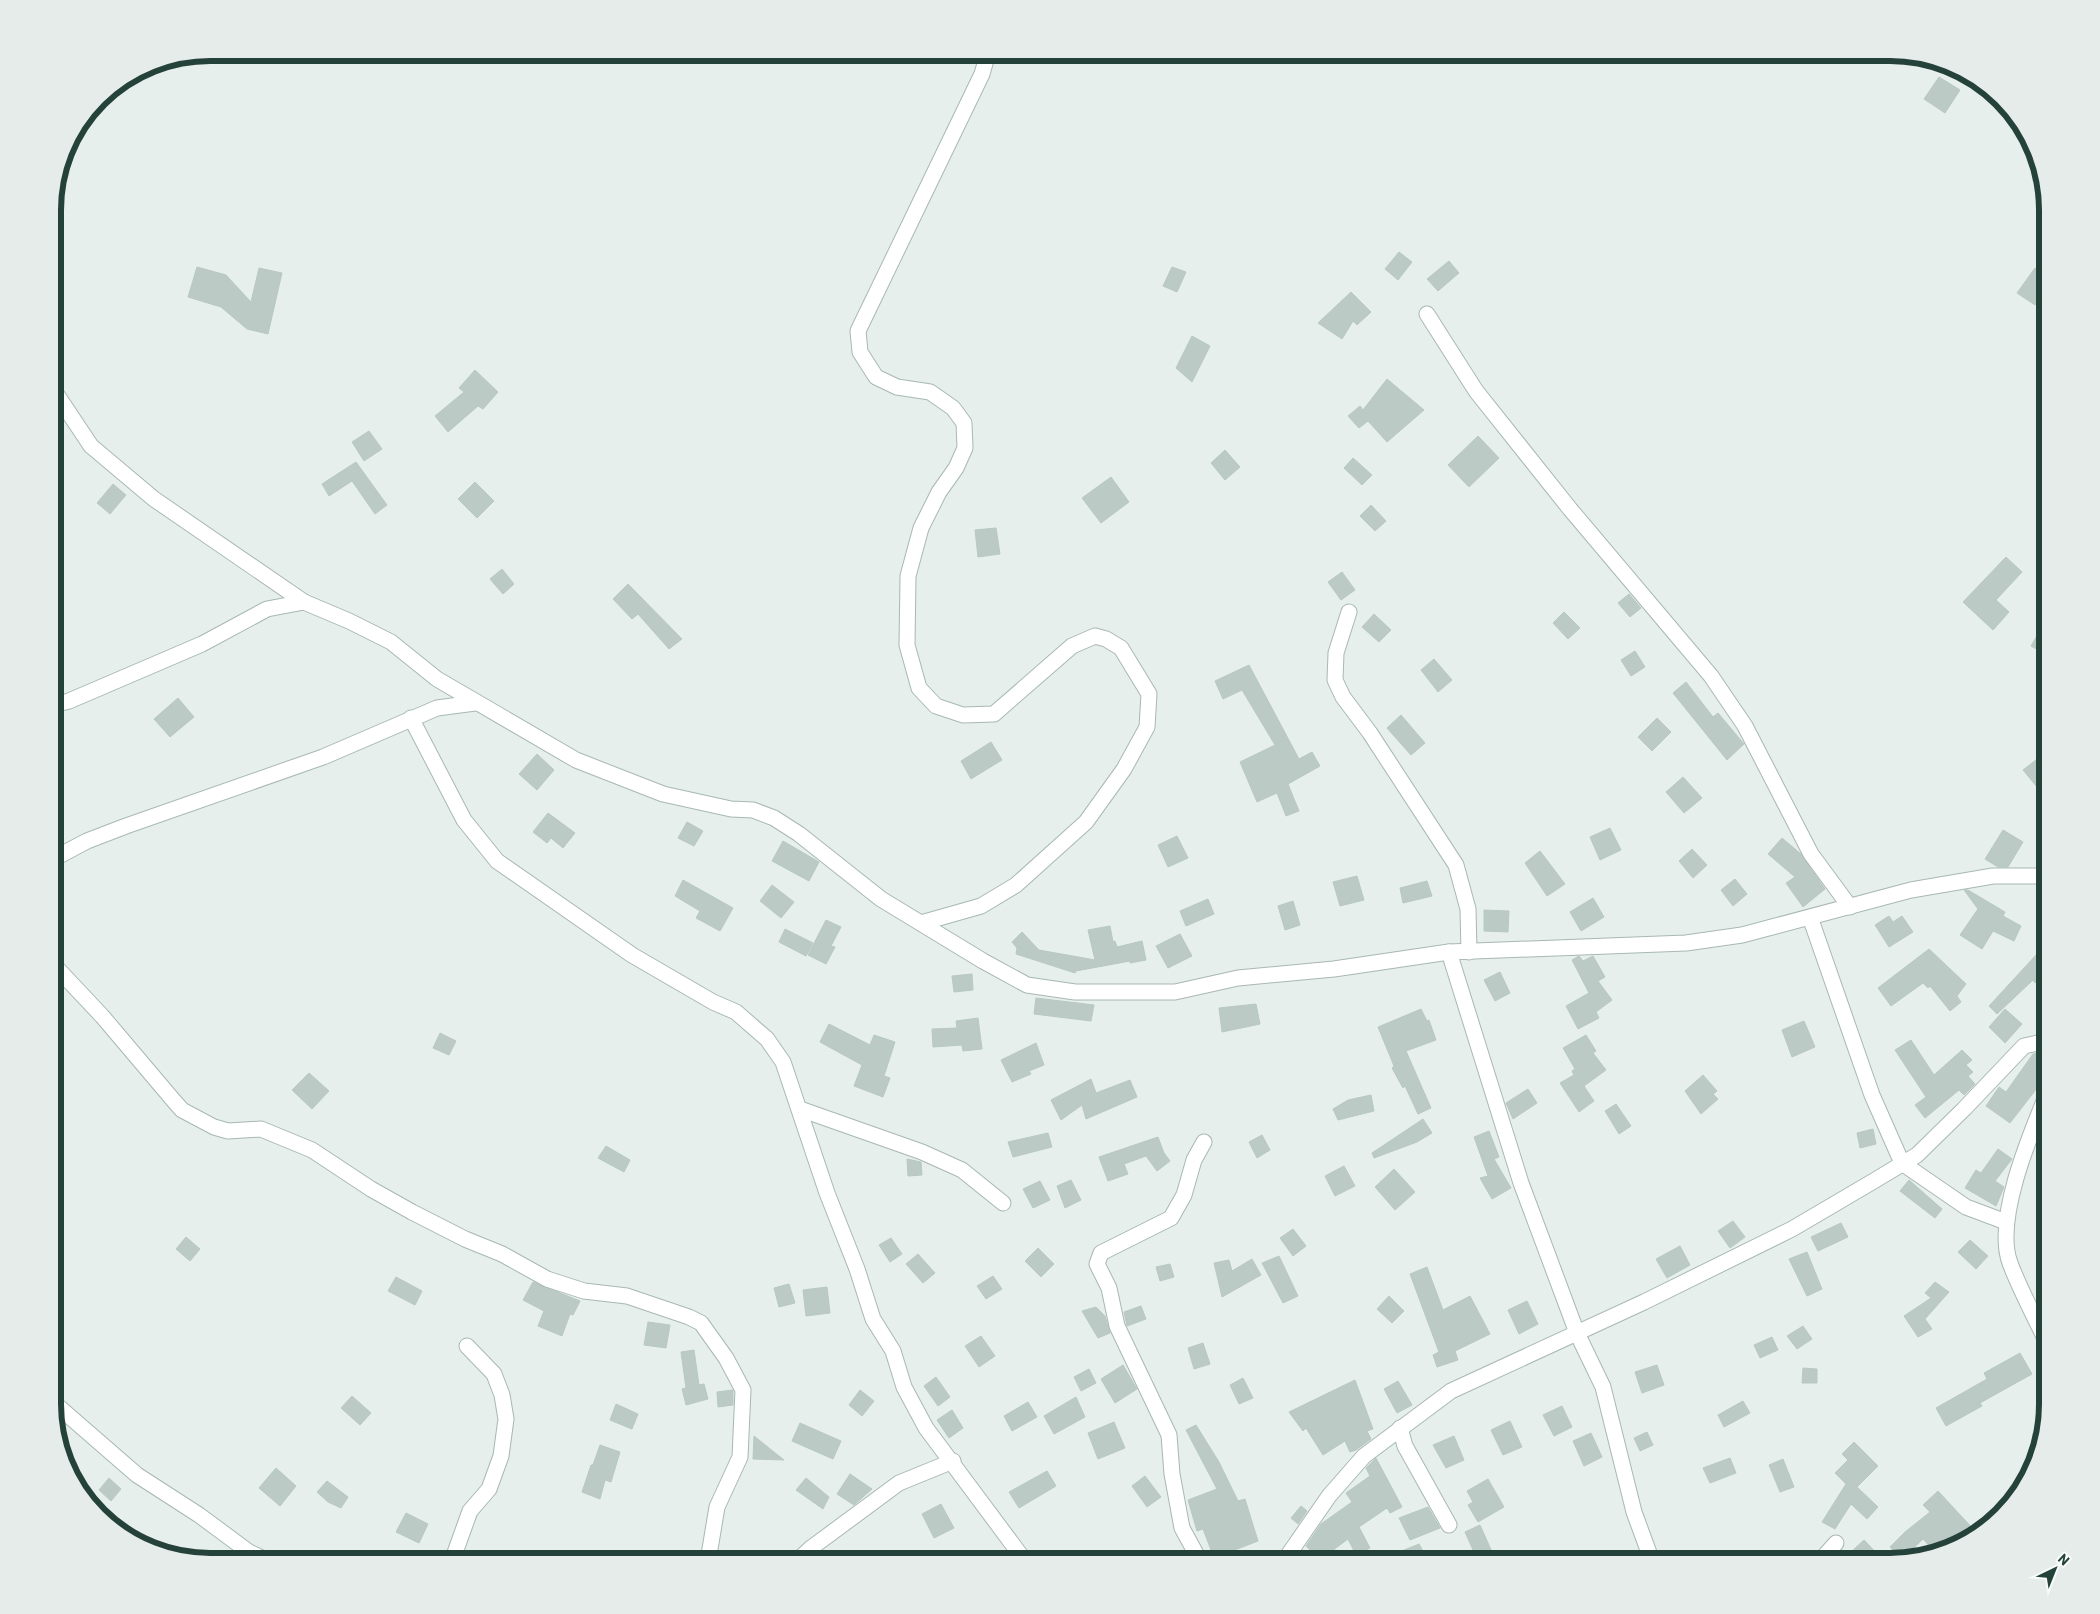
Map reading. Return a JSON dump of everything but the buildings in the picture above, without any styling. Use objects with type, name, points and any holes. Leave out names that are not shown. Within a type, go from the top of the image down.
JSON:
[{"type":"street","points":[[921,923],[981,906],[1016,885],[1086,822],[1124,769],[1147,727],[1149,694],[1121,648],[1106,639],[1095,636],[1072,646],[994,714],[963,715],[936,706],[919,688],[907,645],[908,576],[922,528],[939,492],[956,468],[965,448],[964,423],[953,408],[930,392],[897,386],[876,377],[860,352],[858,331],[982,74],[986,61]]},
{"type":"street","points":[[1427,314],[1476,391],[1570,509],[1711,676],[1745,726],[1811,854],[1850,907]]},
{"type":"street","points":[[62,402],[91,446],[154,500],[304,602],[349,621],[391,642],[437,679],[475,703],[576,760],[646,787],[710,805],[753,810],[774,818],[799,834],[881,899],[1027,984],[1075,992],[1175,992],[1238,978],[1334,968],[1449,952],[1686,943],[1742,935],[1911,890],[1992,876],[2039,876]]},
{"type":"street","points":[[62,702],[202,644],[267,609],[304,602]]},
{"type":"street","points":[[1349,612],[1336,653],[1335,680],[1342,697],[1376,741],[1456,865],[1468,909],[1469,952]]},
{"type":"street","points":[[62,854],[87,841],[323,757],[437,708],[475,703]]},
{"type":"street","points":[[411,718],[464,820],[498,861],[632,956],[713,1002],[736,1012],[767,1039],[783,1062],[827,1193],[873,1319],[894,1351],[904,1387],[926,1428],[953,1461],[1019,1553]]},
{"type":"street","points":[[1810,917],[1872,1095],[1902,1163],[1966,1207],[2006,1222]]},
{"type":"street","points":[[1449,952],[1521,1183],[1576,1333],[1603,1387],[1634,1512],[1649,1553]]},
{"type":"street","points":[[62,974],[102,1016],[174,1101],[198,1120],[228,1131],[261,1129],[272,1132],[287,1142],[312,1150],[371,1189],[412,1212],[466,1240],[502,1254],[547,1280],[584,1291],[627,1296],[701,1322],[726,1358],[743,1390],[740,1457],[718,1507],[710,1553]]},
{"type":"street","points":[[1290,1553],[1329,1496],[1364,1456],[1400,1428],[1410,1424],[1452,1391],[1792,1229],[1916,1154],[1964,1110],[2024,1046],[2039,1043]]},
{"type":"street","points":[[800,1110],[922,1152],[962,1170],[1003,1203]]},
{"type":"street","points":[[2039,1114],[2027,1141],[2006,1222],[2009,1262],[2039,1324]]},
{"type":"street","points":[[1195,1553],[1182,1528],[1172,1474],[1168,1435],[1117,1326],[1109,1288],[1097,1264],[1101,1253],[1171,1218],[1184,1195],[1194,1160],[1204,1142]]},
{"type":"street","points":[[455,1553],[470,1510],[489,1489],[501,1456],[506,1419],[502,1395],[494,1374],[467,1346]]},
{"type":"street","points":[[62,1410],[137,1474],[199,1515],[251,1553]]},
{"type":"street","points":[[1400,1428],[1405,1446],[1449,1525]]},
{"type":"street","points":[[806,1553],[899,1483],[953,1461]]},
{"type":"street","points":[[1828,1553],[1836,1543]]}]
